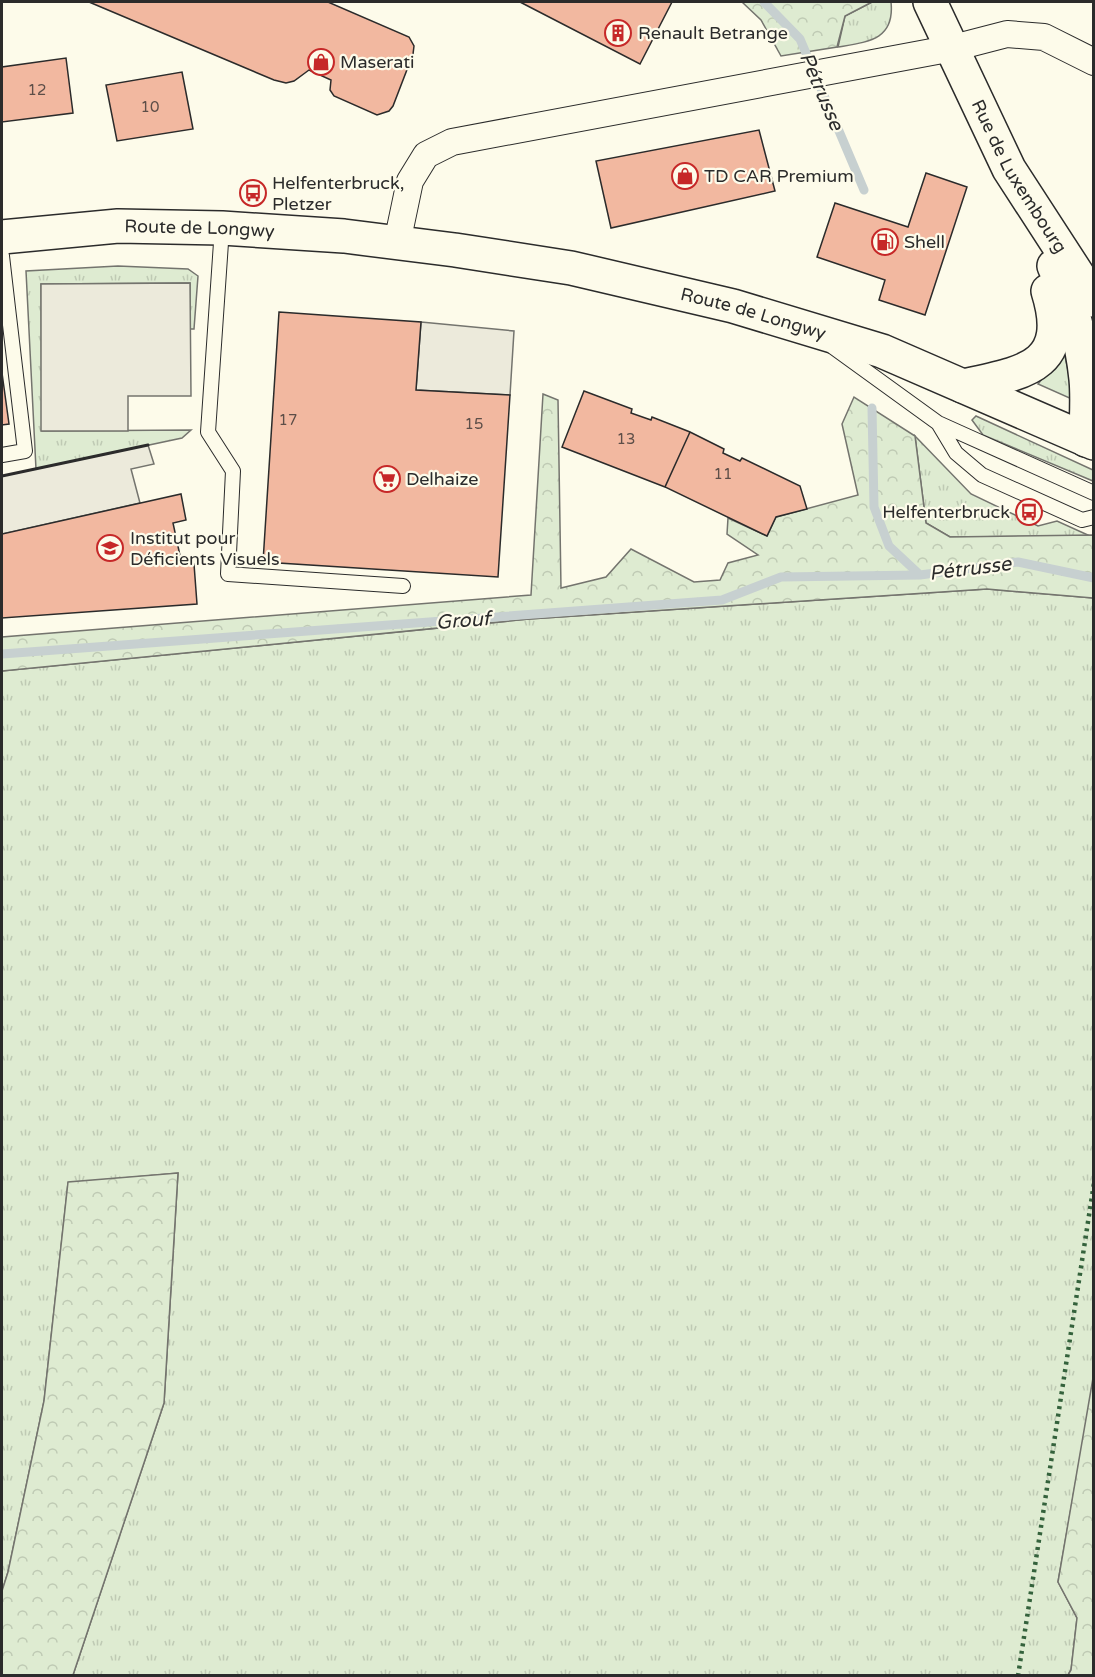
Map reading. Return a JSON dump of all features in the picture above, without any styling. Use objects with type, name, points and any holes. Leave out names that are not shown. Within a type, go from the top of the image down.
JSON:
[{"type":"main road","name":"Rue de Luxembourg","points":[[930,2],[1009,169],[1094,300]]},
{"type":"main road","points":[[963,386],[1016,374],[1042,361],[1054,334],[1052,305],[1009,169]]},
{"type":"main road","points":[[1009,169],[1069,297],[1084,361],[1090,442]]},
{"type":"main road","name":"Route de Longwy","points":[[2,237],[118,226],[222,228],[344,236],[571,268],[733,306],[882,351],[1090,442]]},
{"type":"street","points":[[397,243],[410,182],[426,155],[452,142],[841,70],[953,48],[1007,34],[1044,37],[1094,62]]},
{"type":"lane","points":[[222,228],[208,432],[233,471],[228,574],[403,586]]},
{"type":"lane","points":[[2,256],[5,309],[25,451],[2,455]]},
{"type":"lane","points":[[804,327],[938,423],[1094,493]]},
{"type":"lane","points":[[938,423],[956,453],[982,475],[1082,520],[1094,518]]},
{"type":"green space","points":[[742,2],[872,2],[845,16],[837,47],[781,56],[761,20]]},
{"type":"green space","points":[[872,2],[891,2],[889,24],[884,32],[869,41],[838,47],[845,16]]},
{"type":"green space","points":[[118,266],[188,269],[198,276],[194,329],[190,329],[190,283],[41,284],[42,431],[191,430],[182,438],[36,469],[26,271]]},
{"type":"green space","points":[[1064,351],[1074,400],[1038,384]]},
{"type":"green space","points":[[543,394],[558,400],[561,588],[606,577],[631,549],[694,582],[720,580],[728,563],[758,555],[727,534],[728,518],[767,536],[776,517],[858,495],[842,424],[854,397],[915,436],[926,523],[950,537],[1093,535],[1093,598],[987,589],[529,619],[2,671],[2,637],[531,595]]},
{"type":"green space","points":[[976,416],[1093,470],[1093,481],[983,435],[972,420]]},
{"type":"green space","points":[[915,436],[971,494],[1038,526],[1057,521],[1090,536],[950,537],[926,523]]},
{"type":"green space","points":[[987,589],[1093,598],[1094,1378],[1058,1582],[1077,1618],[1071,1670],[1068,1675],[73,1675],[164,1403],[178,1173],[68,1183],[44,1401],[2,1591],[2,671],[529,619]]},
{"type":"green space","points":[[178,1173],[164,1403],[73,1675],[2,1675],[2,1591],[44,1401],[68,1182]]},
{"type":"green space","points":[[1093,1378],[1093,1675],[1068,1675],[1071,1670],[1077,1618],[1058,1582]]},
{"type":"shaded area","points":[[190,283],[191,396],[128,396],[128,431],[41,431],[41,284]]},
{"type":"shaded area","points":[[421,322],[514,331],[510,395],[416,390]]},
{"type":"shaded area","points":[[148,445],[154,464],[131,469],[140,503],[2,534],[2,476]]},
{"type":"building","name":"Maserati","points":[[89,2],[328,2],[409,37],[414,46],[413,54],[393,106],[389,111],[377,115],[334,96],[330,90],[331,80],[309,70],[294,81],[286,83],[274,80]]},
{"type":"building","name":"Renault Betrange","points":[[520,2],[672,2],[640,64]]},
{"type":"building","points":[[66,58],[73,113],[2,122],[2,67]]},
{"type":"building","points":[[182,72],[193,129],[117,141],[106,85]]},
{"type":"building","name":"TD CAR Premium","points":[[759,130],[775,191],[611,228],[596,161]]},
{"type":"building","name":"Shell","points":[[926,173],[967,187],[925,315],[879,300],[885,280],[817,257],[835,203],[908,227]]},
{"type":"building","name":"Delhaize","points":[[279,312],[421,322],[416,390],[510,395],[498,577],[263,562]]},
{"type":"building","points":[[2,373],[9,424],[2,425]]},
{"type":"building","points":[[584,391],[632,409],[631,413],[651,420],[652,417],[690,432],[665,487],[562,447]]},
{"type":"building","points":[[690,432],[724,449],[723,453],[740,461],[742,458],[800,486],[807,509],[776,517],[767,536],[665,487]]},
{"type":"building","points":[[181,494],[186,520],[173,523],[182,565],[194,564],[197,604],[2,618],[2,534]]},
{"type":"waterway","name":"Pétrusse","points":[[764,2],[800,39],[864,190]]},
{"type":"waterway","name":"Pétrusse","points":[[872,408],[874,507],[889,546],[920,575]]},
{"type":"waterway","name":"Grouf","points":[[2,654],[722,600],[781,577],[920,575],[1018,562],[1094,578]]},
{"type":"hedge","points":[[1018,1676],[1094,1183]]},
{"type":"wall","points":[[2,476],[148,445]]},
{"type":"place","name":"Renault Betrange","points":[[618,33]]},
{"type":"place","name":"Maserati","points":[[321,62]]},
{"type":"place","name":"TD CAR Premium","points":[[685,176]]},
{"type":"place","name":"Helfenterbruck, Pletzer","points":[[253,193]]},
{"type":"place","name":"Shell","points":[[885,242]]},
{"type":"place","name":"Delhaize","points":[[387,479]]},
{"type":"place","name":"Helfenterbruck","points":[[1029,512]]},
{"type":"place","name":"Institut pour Déficients Visuels","points":[[110,548]]}]
